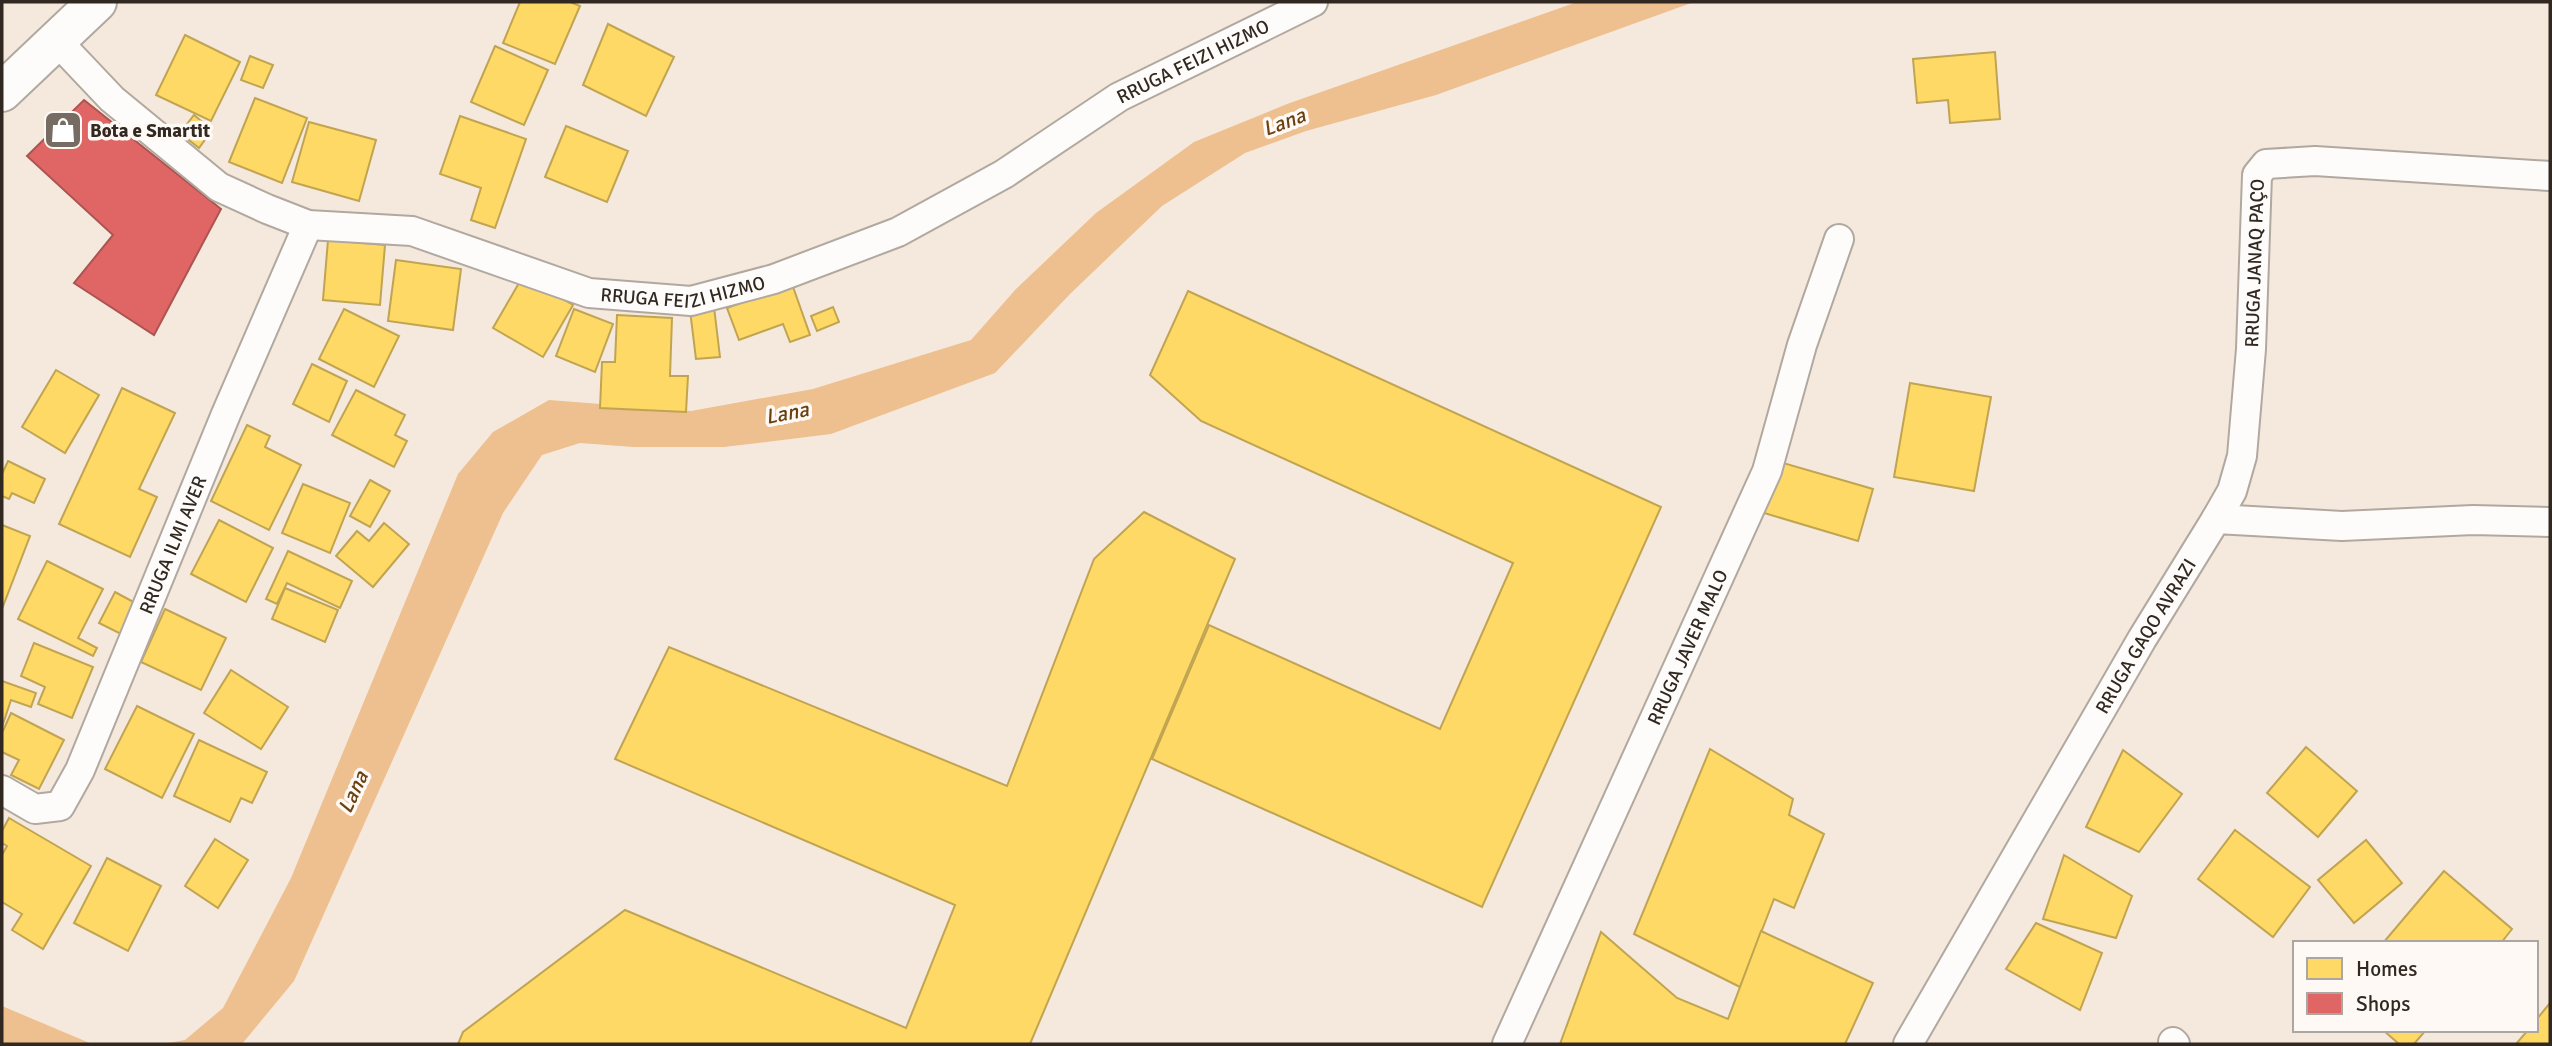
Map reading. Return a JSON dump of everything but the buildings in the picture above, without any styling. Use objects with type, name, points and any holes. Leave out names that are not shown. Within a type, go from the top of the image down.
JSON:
[{"type":"main road","points":[[2,92],[97,2]]},
{"type":"street","name":"RRUGA FEIZI HIZMO","points":[[57,41],[112,99],[219,187],[309,225],[412,231],[589,293],[691,301],[774,279],[898,232],[1004,174],[1119,97],[1313,2]]},
{"type":"street","name":"RRUGA JANAQ PAÇO","points":[[2216,519],[2232,491],[2242,456],[2251,349],[2256,175],[2266,164],[2315,161],[2550,176]]},
{"type":"street","name":"RRUGA ILMI AVER","points":[[2,790],[35,809],[60,806],[80,770],[226,414],[309,225]]},
{"type":"street","name":"RRUGA JAVER MALO","points":[[1507,1044],[1767,471],[1802,345],[1839,239]]},
{"type":"street","points":[[2216,519],[2342,526],[2473,520],[2550,522]]},
{"type":"street","name":"RRUGA GAQO AVRAZI","points":[[1908,1044],[2135,651],[2216,519]]},
{"type":"water","name":"Lana","points":[[1577,2],[1694,2],[1436,95],[1306,131],[1245,153],[1162,206],[1070,294],[995,373],[831,434],[724,447],[633,447],[580,443],[542,455],[503,513],[294,981],[242,1044],[162,1044],[185,1040],[223,1008],[291,878],[458,474],[493,432],[549,400],[691,411],[813,389],[971,340],[1016,289],[1096,213],[1194,142],[1287,104]]},
{"type":"water","points":[[2,1006],[92,1044],[2,1044]]},
{"type":"place","name":"Bota e Smartit","points":[[63,130]]}]
